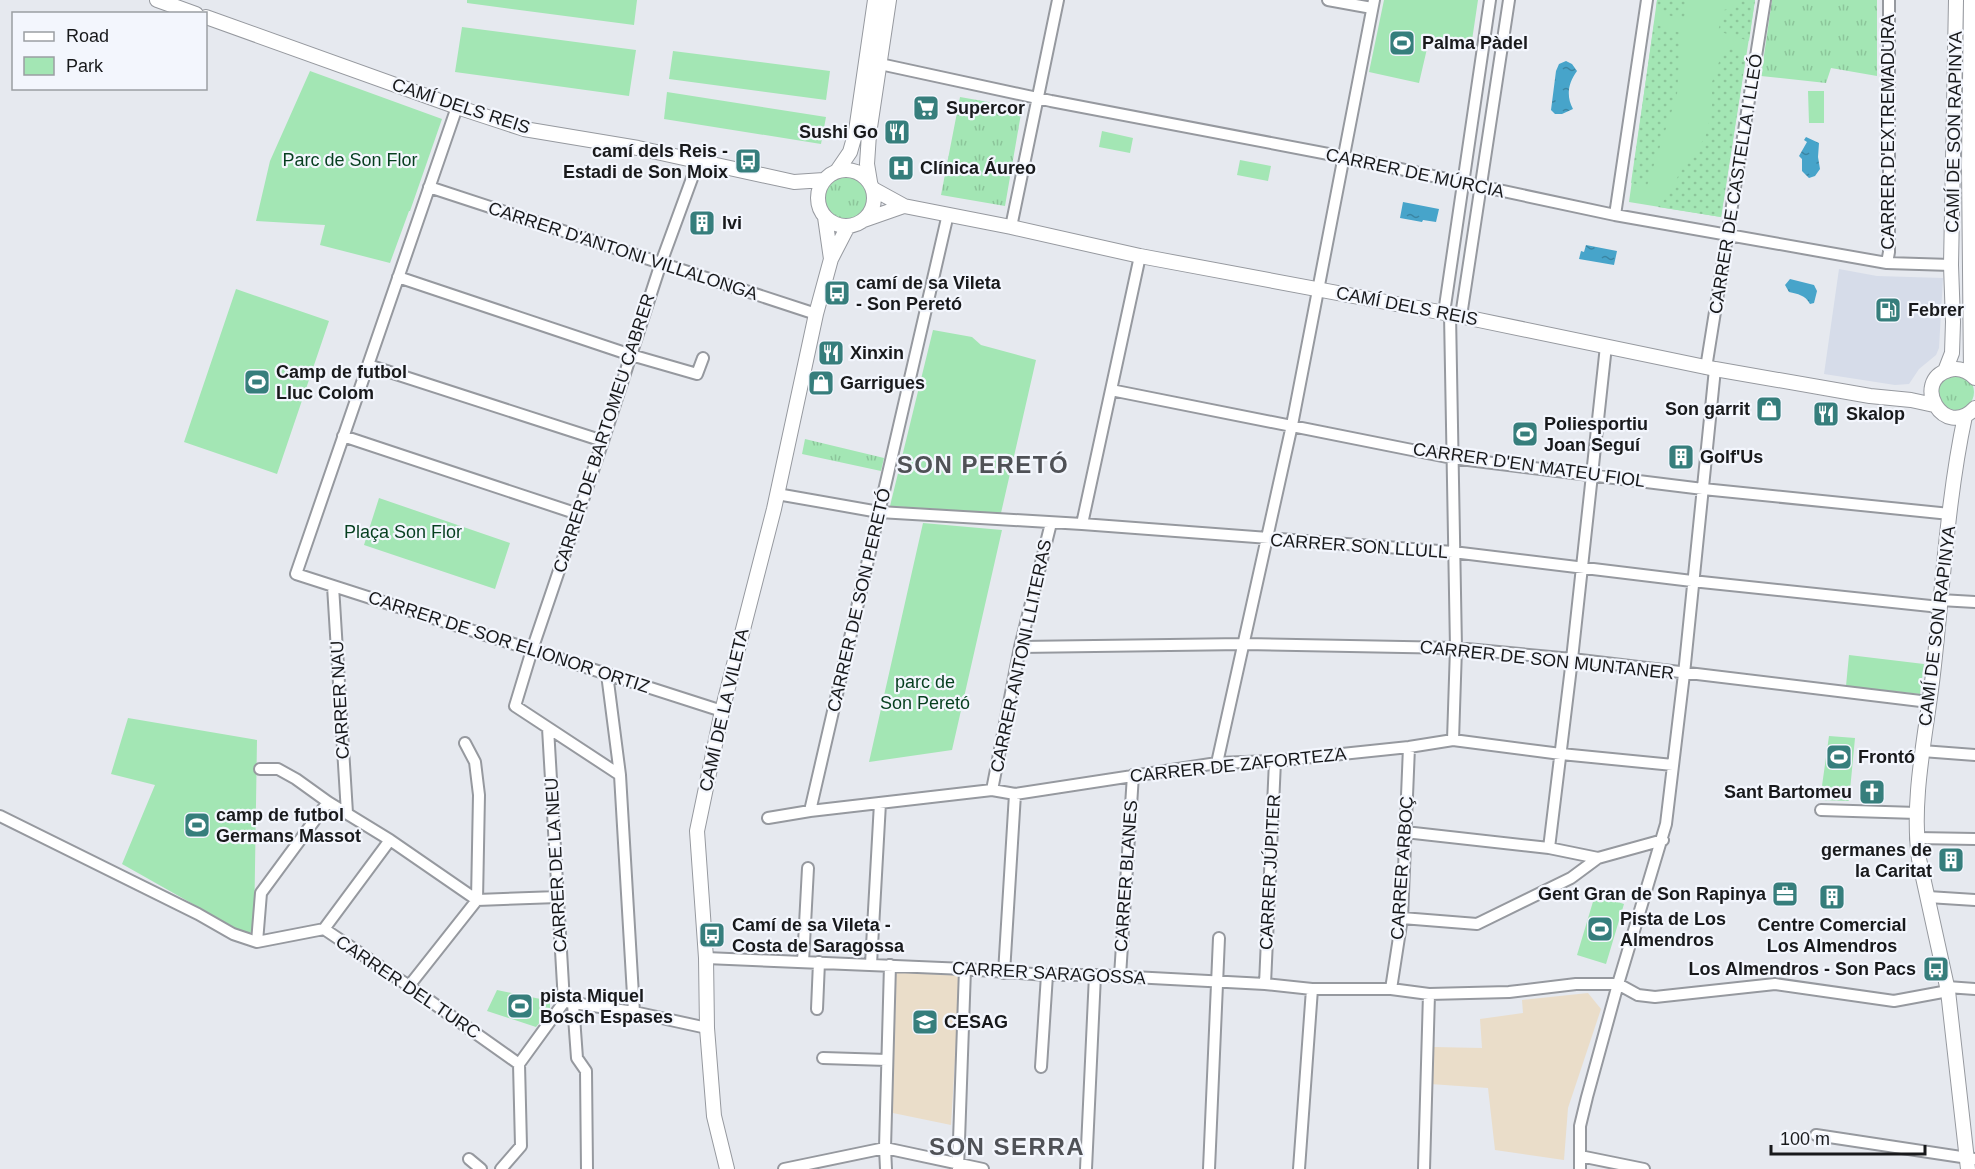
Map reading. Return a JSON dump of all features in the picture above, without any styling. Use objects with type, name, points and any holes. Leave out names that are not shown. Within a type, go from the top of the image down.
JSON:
[{"type":"street","points":[[157,0],[190,12]]},
{"type":"street","points":[[876,0],[856,131],[850,152],[837,171],[824,180],[820,186],[818,203],[825,217],[839,226],[848,226],[864,220],[874,206],[867,164],[889,0]]},
{"type":"street","points":[[1011,227],[1058,0]]},
{"type":"street","points":[[1217,763],[1292,426],[1373,4],[1328,0]]},
{"type":"street","points":[[1453,740],[1456,648],[1453,552],[1452,314],[1461,183],[1490,0]]},
{"type":"street","points":[[1452,314],[1481,187],[1509,0]]},
{"type":"street","points":[[1615,215],[1647,0]]},
{"type":"street","name":"CARRER DE CASTELLA I LLEÓ","points":[[1580,1169],[1581,1126],[1587,1097],[1666,824],[1703,489],[1710,368],[1728,235],[1765,0]]},
{"type":"street","name":"CARRER D'EXTREMADURA","points":[[1887,263],[1889,252],[1889,0]]},
{"type":"street","name":"CAMÍ DE SON RAPINYA","points":[[1945,371],[1952,353],[1956,0]]},
{"type":"street","name":"CAMÍ DE SON RAPINYA","points":[[1971,0],[1969,177],[1973,376]]},
{"type":"street","name":"CAMÍ DELS REIS","points":[[207,17],[524,129],[638,148],[794,182],[824,180]]},
{"type":"street","name":"CARRER DE MÚRCIA","points":[[880,64],[1038,98],[1344,157],[1615,215],[1887,263],[1952,265]]},
{"type":"street","points":[[457,107],[343,436],[578,514]]},
{"type":"street","name":"CARRER DE BARTOMEU CABRER","points":[[548,728],[515,706],[661,263],[698,162]]},
{"type":"street","points":[[837,171],[858,172],[872,186]]},
{"type":"street","name":"CAMÍ DELS REIS","points":[[794,182],[818,203]]},
{"type":"street","name":"CAMÍ DELS REIS","points":[[872,186],[904,206],[1140,256],[1452,314],[1710,368],[1934,405]]},
{"type":"street","name":"CARRER D'ANTONI VILLALONGA","points":[[429,188],[816,314]]},
{"type":"street","name":"CAMÍ DELS REIS","points":[[864,220],[904,206]]},
{"type":"street","name":"CARRER DE SON PERETÓ","points":[[810,811],[948,214]]},
{"type":"street","name":"CAMÍ DE LA VILETA","points":[[825,217],[831,259]]},
{"type":"street","name":"CAMÍ DE LA VILETA","points":[[727,1169],[714,1116],[697,831],[722,711],[777,494],[816,314],[831,259],[848,226]]},
{"type":"street","points":[[1082,525],[1140,256]]},
{"type":"street","points":[[398,277],[631,355],[697,374],[703,358]]},
{"type":"street","points":[[1549,848],[1606,346]]},
{"type":"street","points":[[368,365],[603,441]]},
{"type":"street","points":[[1911,400],[1932,387],[1939,375],[1945,371],[1958,369],[1973,376]]},
{"type":"street","points":[[1932,387],[1932,399],[1940,412],[1959,418],[1972,412]]},
{"type":"street","name":"CARRER D'EN MATEU FIOL","points":[[1111,390],[1452,458],[1703,489],[1950,514]]},
{"type":"street","name":"CAMÍ DE SON RAPINYA","points":[[1970,1162],[1948,989],[1916,838],[1922,752],[1950,514],[1960,439],[1972,412]]},
{"type":"street","points":[[1947,416],[1960,439]]},
{"type":"street","name":"CARRER DE SOR ELIONOR ORTIZ","points":[[343,436],[296,574],[722,711]]},
{"type":"street","name":"CARRER SON LLULL","points":[[777,494],[879,512],[1453,552],[1692,581],[1940,603],[1975,602]]},
{"type":"street","name":"CARRER ANTONI LLITERAS","points":[[992,790],[1020,647],[1051,523]]},
{"type":"street","name":"CARRER NAU","points":[[333,586],[347,813]]},
{"type":"street","name":"CARRER DE SON MUNTANER","points":[[1020,647],[1244,644],[1456,648],[1572,659],[1929,702]]},
{"type":"street","points":[[607,674],[620,775],[634,1012]]},
{"type":"street","points":[[548,728],[620,775]]},
{"type":"street","name":"CARRER DE LA NEU","points":[[548,728],[558,897],[568,1002],[577,1059],[586,1071],[587,1169]]},
{"type":"street","name":"CARRER DE ZAFORTEZA","points":[[768,818],[992,790],[1015,794],[1217,763],[1275,761],[1453,740],[1673,765]]},
{"type":"street","points":[[409,986],[477,900],[479,795],[475,762],[465,743]]},
{"type":"street","name":"CARRER ARBOÇ","points":[[1391,989],[1402,918],[1409,747]]},
{"type":"street","points":[[1922,752],[1975,754]]},
{"type":"street","name":"CARRER JÚPITER","points":[[1265,984],[1275,761]]},
{"type":"street","points":[[260,769],[278,769],[390,840],[477,900],[558,897]]},
{"type":"street","name":"CARRER BLANES","points":[[1120,976],[1133,775]]},
{"type":"street","points":[[1004,973],[1015,794]]},
{"type":"street","points":[[0,816],[198,914],[233,934],[256,942],[261,893],[328,802]]},
{"type":"street","points":[[871,964],[880,803]]},
{"type":"street","points":[[1821,810],[1917,813]]},
{"type":"street","points":[[1405,832],[1549,848],[1598,858]]},
{"type":"street","points":[[1916,838],[1975,839]]},
{"type":"street","points":[[324,929],[390,840]]},
{"type":"street","points":[[1402,918],[1477,924],[1571,878],[1598,858],[1663,840]]},
{"type":"street","points":[[803,962],[808,868]]},
{"type":"street","points":[[1928,897],[1975,900]]},
{"type":"street","name":"CARRER DEL TURC","points":[[256,942],[324,929],[519,1064]]},
{"type":"street","points":[[1209,1169],[1219,938]]},
{"type":"street","name":"CARRER SARAGOSSA","points":[[706,957],[965,969],[1004,973],[1218,981],[1312,989],[1391,989]]},
{"type":"street","points":[[817,1009],[819,962]]},
{"type":"street","points":[[886,1169],[890,965]]},
{"type":"street","points":[[958,1166],[965,969]]},
{"type":"street","points":[[1041,1068],[1047,975]]},
{"type":"street","points":[[1086,1169],[1095,975]]},
{"type":"street","points":[[1391,989],[1429,994],[1509,993],[1576,984],[1618,984],[1638,995],[1655,997],[1775,984],[1894,1001],[1948,989],[1975,989]]},
{"type":"street","points":[[1299,1169],[1312,989]]},
{"type":"street","points":[[1424,1169],[1429,994]]},
{"type":"street","points":[[501,1169],[520,1146],[519,1064],[568,1002],[634,1012],[707,1028]]},
{"type":"street","points":[[823,1058],[887,1060]]},
{"type":"street","points":[[1816,1134],[1970,1162]]},
{"type":"street","points":[[784,1169],[885,1148],[958,1166],[983,1169]]},
{"type":"street","points":[[1580,1156],[1644,1169]]},
{"type":"street","points":[[469,1159],[481,1169]]},
{"type":"shaded area","name":"Febrer","points":[[1839,269],[1877,276],[1943,278],[1939,348],[1936,355],[1919,369],[1909,384],[1895,385],[1824,374]]},
{"type":"shaded area","name":"CESAG","points":[[899,970],[957,973],[960,977],[951,1125],[888,1112],[895,974]]},
{"type":"shaded area","points":[[1588,993],[1601,1009],[1568,1108],[1564,1160],[1495,1150],[1488,1088],[1430,1084],[1434,1047],[1482,1048],[1480,1019],[1523,1013],[1522,1000]]},
{"type":"green space","points":[[467,0],[637,0],[634,25],[467,3]]},
{"type":"green space","name":"Palma Pàdel","points":[[1384,0],[1478,0],[1471,47],[1429,40],[1419,83],[1369,72]]},
{"type":"green space","points":[[1657,0],[1755,0],[1721,217],[1629,202]]},
{"type":"green space","points":[[1657,0],[1690,0],[1683,20],[1656,11]]},
{"type":"green space","points":[[1739,0],[1755,0],[1749,41],[1718,31],[1724,10],[1734,7]]},
{"type":"green space","points":[[1772,0],[1877,0],[1877,76],[1831,68],[1826,83],[1761,76]]},
{"type":"green space","points":[[1654,24],[1681,33],[1677,95],[1647,186],[1631,183]]},
{"type":"green space","points":[[462,27],[636,50],[629,96],[455,72]]},
{"type":"green space","points":[[1728,47],[1746,55],[1721,217],[1658,207],[1685,164],[1705,138],[1712,110],[1712,82],[1719,62]]},
{"type":"green space","points":[[673,51],[830,71],[826,100],[669,79]]},
{"type":"green space","name":"Parc de Son Flor","points":[[310,71],[442,119],[390,263],[320,245],[325,225],[256,221],[270,161]]},
{"type":"green space","points":[[1808,91],[1824,91],[1824,123],[1809,123]]},
{"type":"green space","points":[[667,92],[826,117],[821,144],[664,119]]},
{"type":"green space","points":[[960,97],[1022,108],[1005,206],[941,195]]},
{"type":"green space","points":[[1102,131],[1133,138],[1130,153],[1099,147]]},
{"type":"green space","points":[[1240,160],[1271,166],[1268,181],[1237,175]]},
{"type":"green space","points":[[844,175],[860,182],[867,198],[860,214],[844,221],[828,214],[821,198],[828,182]]},
{"type":"green space","name":"Camp de futbol Lluc Colom","points":[[236,289],[329,321],[277,474],[184,442]]},
{"type":"green space","points":[[933,330],[972,337],[981,345],[1036,360],[1001,513],[890,506]]},
{"type":"green space","points":[[1956,374],[1969,379],[1974,392],[1969,405],[1956,410],[1943,405],[1938,392],[1943,379]]},
{"type":"green space","points":[[805,439],[884,458],[881,471],[802,454]]},
{"type":"green space","name":"Plaça Son Flor","points":[[379,498],[510,543],[495,589],[364,545]]},
{"type":"green space","name":"parc de Son Peretó","points":[[923,523],[1002,530],[952,750],[869,762]]},
{"type":"green space","points":[[1849,655],[1924,664],[1920,694],[1846,686]]},
{"type":"green space","name":"camp de futbol Germans Massot","points":[[128,718],[257,740],[254,931],[246,934],[122,864],[155,785],[111,774]]},
{"type":"green space","name":"Frontó","points":[[1829,736],[1855,738],[1849,801],[1820,800]]},
{"type":"green space","name":"Pista de Los Almendros","points":[[1595,895],[1624,904],[1606,964],[1577,955]]},
{"type":"green space","name":"pista Miquel Bosch Espases","points":[[497,990],[550,1001],[550,1010],[536,1027],[487,1011]]},
{"type":"water","points":[[1566,61],[1572,64],[1577,71],[1569,90],[1569,99],[1573,109],[1562,114],[1555,114],[1551,110],[1556,71],[1559,64]]},
{"type":"water","points":[[1806,137],[1819,143],[1820,169],[1815,176],[1809,178],[1802,171],[1802,159],[1799,156],[1807,142],[1804,140]]},
{"type":"water","points":[[1403,202],[1439,209],[1436,222],[1400,218]]},
{"type":"water","points":[[1586,245],[1617,251],[1614,265],[1579,259]]},
{"type":"water","points":[[1790,279],[1814,285],[1817,291],[1814,303],[1810,304],[1804,297],[1789,292],[1785,285]]},
{"type":"place","name":"Palma Pàdel","points":[[1402,43]]},
{"type":"place","name":"Supercor","points":[[926,108]]},
{"type":"place","name":"Sushi Go","points":[[897,132]]},
{"type":"place","name":"camí dels Reis - Estadi de Son Moix","points":[[748,161]]},
{"type":"place","name":"Clínica Áureo","points":[[901,168]]},
{"type":"place","name":"Ivi","points":[[702,223]]},
{"type":"place","name":"camí de sa Vileta - Son Peretó","points":[[837,293]]},
{"type":"place","name":"Febrer","points":[[1888,310]]},
{"type":"place","name":"Xinxin","points":[[831,353]]},
{"type":"place","name":"Camp de futbol Lluc Colom","points":[[257,382]]},
{"type":"place","name":"Garrigues","points":[[821,383]]},
{"type":"place","name":"Son garrit","points":[[1769,409]]},
{"type":"place","name":"Skalop","points":[[1826,414]]},
{"type":"place","name":"Poliesportiu Joan Seguí","points":[[1525,434]]},
{"type":"place","name":"Golf'Us","points":[[1681,457]]},
{"type":"place","name":"Frontó","points":[[1839,757]]},
{"type":"place","name":"Sant Bartomeu","points":[[1872,792]]},
{"type":"place","name":"camp de futbol Germans Massot","points":[[197,825]]},
{"type":"place","name":"germanes de la Caritat","points":[[1951,860]]},
{"type":"place","name":"Gent Gran de Son Rapinya","points":[[1785,894]]},
{"type":"place","name":"Centre Comercial Los Almendros","points":[[1832,897]]},
{"type":"place","name":"Pista de Los Almendros","points":[[1600,929]]},
{"type":"place","name":"Camí de sa Vileta - Costa de Saragossa","points":[[712,935]]},
{"type":"place","name":"Los Almendros - Son Pacs","points":[[1936,969]]},
{"type":"place","name":"pista Miquel Bosch Espases","points":[[520,1006]]},
{"type":"place","name":"CESAG","points":[[925,1022]]},
{"type":"district","name":"SON PERETÓ","points":[[983,464]]},
{"type":"district","name":"SON SERRA","points":[[1007,1146]]}]
